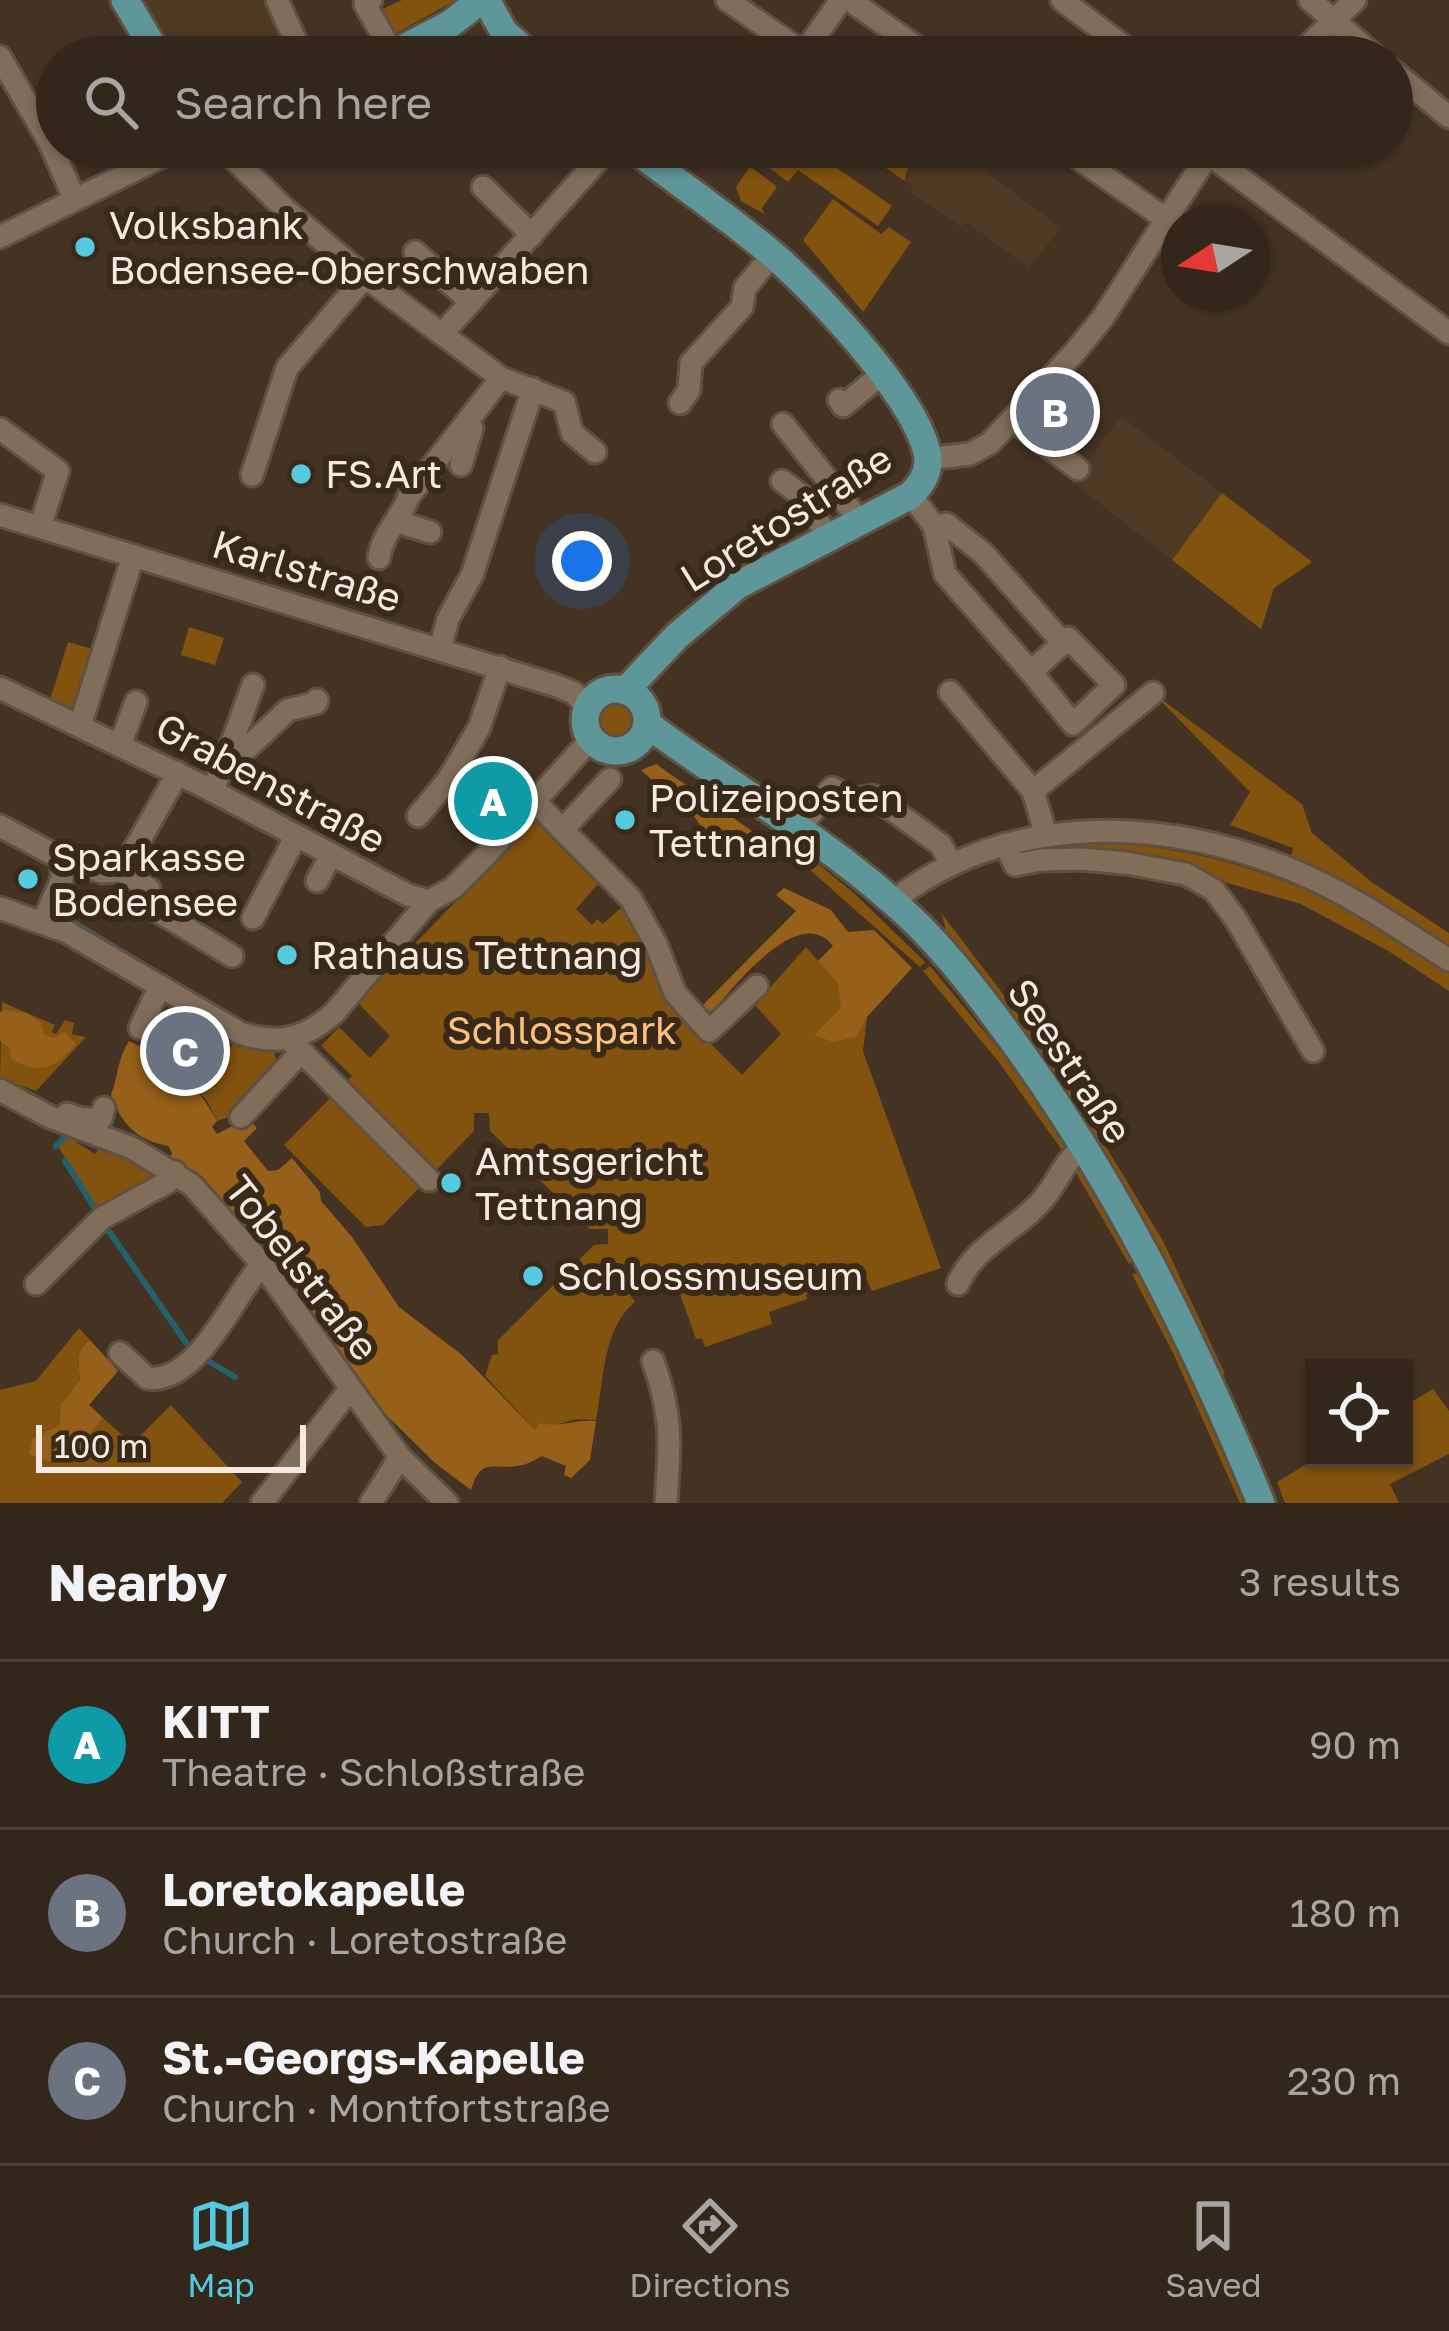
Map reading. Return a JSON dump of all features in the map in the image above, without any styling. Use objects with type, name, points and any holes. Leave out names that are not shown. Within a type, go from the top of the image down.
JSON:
[{"type":"main road","points":[[124,0],[146,36]]},
{"type":"main road","points":[[446,36],[483,0],[508,36]]},
{"type":"main road","points":[[660,168],[773,254],[830,310],[882,374],[922,436],[928,459]]},
{"type":"main road","name":"Loretostraße","points":[[636,704],[657,658],[737,585],[911,494],[926,475],[928,459]]},
{"type":"main road","points":[[603,692],[636,704],[640,740],[629,748],[608,751],[591,740],[584,724],[587,707],[603,692]]},
{"type":"main road","name":"Seestraße","points":[[636,704],[694,761],[799,828],[893,902],[980,997],[1084,1146],[1168,1297],[1261,1503]]},
{"type":"main road","name":"Seestraße","points":[[629,748],[694,761]]},
{"type":"street","points":[[277,0],[293,36]]},
{"type":"street","points":[[371,0],[365,4],[380,36]]},
{"type":"street","points":[[727,0],[778,36]]},
{"type":"street","points":[[753,0],[769,11],[769,29]]},
{"type":"street","points":[[817,36],[845,0],[900,36]]},
{"type":"street","points":[[1062,0],[1110,36]]},
{"type":"street","points":[[1310,0],[1350,36]]},
{"type":"street","points":[[1318,36],[1355,0]]},
{"type":"street","points":[[0,57],[36,119]]},
{"type":"street","points":[[1413,87],[1449,117]]},
{"type":"street","points":[[61,168],[74,199]]},
{"type":"street","points":[[1,235],[138,168]]},
{"type":"street","points":[[244,168],[365,277],[501,378],[564,402],[572,433],[595,452]]},
{"type":"street","points":[[442,334],[591,168]]},
{"type":"street","points":[[1092,168],[1161,216]]},
{"type":"street","name":"Loretostraße","points":[[1176,204],[1199,168]]},
{"type":"street","points":[[1234,168],[1449,333]]},
{"type":"street","points":[[483,187],[532,235]]},
{"type":"street","name":"Loretostraße","points":[[928,459],[978,451],[1012,419],[1102,319],[1161,227]]},
{"type":"street","points":[[415,252],[471,302]]},
{"type":"street","points":[[680,404],[689,390],[691,363],[742,307],[745,288],[773,254]]},
{"type":"street","points":[[252,476],[286,368],[365,277]]},
{"type":"street","points":[[839,400],[843,406],[882,374]]},
{"type":"street","points":[[380,558],[383,538],[398,522],[409,496],[501,378]]},
{"type":"street","points":[[440,649],[448,619],[472,575],[533,389]]},
{"type":"street","points":[[461,466],[477,410]]},
{"type":"street","points":[[1012,419],[1078,469]]},
{"type":"street","points":[[783,424],[860,522]]},
{"type":"street","points":[[0,429],[58,471],[40,527]]},
{"type":"street","points":[[782,481],[801,495],[829,538]]},
{"type":"street","points":[[911,494],[934,526],[945,574],[1073,724],[1114,685],[1068,638],[1030,672]]},
{"type":"street","name":"Karlstraße","points":[[0,515],[500,668],[574,693],[587,707]]},
{"type":"street","points":[[398,522],[430,532]]},
{"type":"street","points":[[934,526],[946,524],[983,554],[1063,643]]},
{"type":"street","points":[[100,735],[134,556]]},
{"type":"street","points":[[418,816],[448,780],[479,728],[500,668]]},
{"type":"street","points":[[212,791],[253,685]]},
{"type":"street","name":"Grabenstraße","points":[[0,688],[178,773],[408,895],[429,901]]},
{"type":"street","points":[[950,692],[1033,790],[1046,835]]},
{"type":"street","points":[[1033,790],[1153,693]]},
{"type":"street","points":[[226,759],[245,750],[288,710],[317,700]]},
{"type":"street","points":[[100,735],[136,702]]},
{"type":"street","points":[[241,1117],[295,1046],[335,1012],[429,901],[453,888],[591,740]]},
{"type":"street","points":[[122,871],[178,773]]},
{"type":"street","points":[[564,828],[610,779]]},
{"type":"street","points":[[799,828],[832,788],[853,799],[873,796],[941,845],[951,865]]},
{"type":"street","points":[[534,801],[631,899],[675,993],[712,1031],[757,986]]},
{"type":"street","points":[[0,826],[62,859],[102,872],[122,871],[148,889],[148,905],[232,956]]},
{"type":"street","points":[[893,902],[951,865],[1005,844],[1046,835],[1142,832],[1222,848],[1306,876],[1449,960]]},
{"type":"street","points":[[253,918],[296,836]]},
{"type":"street","points":[[1005,844],[1015,865],[1082,859],[1126,863],[1186,874],[1214,890],[1312,1052]]},
{"type":"street","points":[[317,880],[331,855]]},
{"type":"street","points":[[43,922],[65,870],[62,859]]},
{"type":"street","points":[[0,908],[43,922],[240,1033],[295,1046],[429,1180]]},
{"type":"street","points":[[140,1028],[160,986]]},
{"type":"street","name":"Tobelstraße","points":[[0,1090],[50,1117],[132,1148],[192,1185],[262,1264],[400,1457],[447,1503]]},
{"type":"street","points":[[50,1117],[62,1112],[101,1119],[104,1108]]},
{"type":"street","points":[[958,1284],[969,1263],[1034,1210],[1066,1160],[1084,1146]]},
{"type":"street","points":[[36,1284],[102,1218],[168,1181],[175,1172]]},
{"type":"street","points":[[120,1353],[147,1378],[166,1379],[186,1368],[262,1264]]},
{"type":"street","points":[[652,1361],[668,1402],[666,1503]]},
{"type":"street","points":[[262,1503],[350,1389]]},
{"type":"street","points":[[370,1503],[400,1457]]},
{"type":"shaded area","points":[[139,0],[284,0],[301,36],[161,36]]},
{"type":"shaded area","points":[[909,168],[981,168],[1061,228],[1029,268],[966,222],[961,227],[912,193]]},
{"type":"shaded area","points":[[1121,416],[1312,562],[1274,588],[1261,629],[1072,482]]},
{"type":"shaded area","points":[[656,764],[762,838],[751,855],[739,854],[721,836],[702,828],[684,801],[656,797],[651,779],[641,770]]},
{"type":"shaded area","points":[[784,888],[831,910],[848,932],[874,930],[912,968],[867,1017],[856,1037],[833,1042],[814,1035],[841,1008],[838,984],[818,961],[833,946],[818,935],[801,934],[783,942],[706,1019],[699,1009],[796,911],[776,895]]},
{"type":"shaded area","points":[[0,1012],[26,1013],[41,1023],[44,1034],[53,1038],[65,1032],[76,1044],[47,1067],[11,1059],[10,1048],[0,1041]]},
{"type":"shaded area","points":[[129,1041],[157,1056],[190,1084],[217,1121],[212,1127],[217,1134],[248,1118],[257,1128],[244,1141],[268,1171],[278,1170],[292,1158],[399,1307],[462,1355],[535,1430],[540,1423],[596,1421],[590,1460],[571,1478],[564,1475],[566,1466],[542,1456],[522,1465],[485,1468],[471,1490],[435,1463],[371,1400],[169,1161],[168,1146],[139,1135],[120,1115],[111,1095]]},
{"type":"shaded area","points":[[90,1340],[118,1371],[89,1405],[103,1418],[79,1462],[52,1462],[29,1454],[33,1438],[59,1425],[61,1404],[80,1380],[80,1353]]},
{"type":"green space","points":[[402,0],[456,0],[393,35],[380,10]]},
{"type":"green space","points":[[753,168],[777,187],[762,208],[764,214],[741,201],[736,187]]},
{"type":"green space","points":[[769,168],[837,168],[892,206],[878,226],[798,170],[788,182]]},
{"type":"green space","points":[[886,168],[909,168],[905,181]]},
{"type":"green space","points":[[833,199],[881,234],[889,227],[911,242],[863,312],[803,240]]},
{"type":"green space","points":[[1222,493],[1312,562],[1274,588],[1261,629],[1172,560]]},
{"type":"green space","points":[[189,627],[224,638],[215,665],[181,655]]},
{"type":"green space","points":[[68,642],[96,650],[76,718],[49,703]]},
{"type":"green space","points":[[1153,693],[1302,804],[1312,833],[1373,883],[1449,933],[1449,950],[1290,861],[1293,848],[1230,825],[1250,792]]},
{"type":"green space","points":[[615,703],[628,709],[634,722],[628,735],[615,741],[602,735],[596,722],[602,709]]},
{"type":"green space","name":"Schlosspark","points":[[536,811],[604,877],[576,909],[592,925],[597,919],[603,924],[624,905],[670,1003],[742,1075],[781,1034],[755,1005],[806,947],[867,1017],[863,1051],[941,1268],[872,1291],[867,1280],[806,1294],[807,1299],[769,1312],[772,1324],[705,1347],[702,1338],[696,1339],[675,1280],[630,1295],[635,1302],[610,1341],[596,1420],[576,1419],[536,1431],[485,1376],[492,1355],[498,1354],[498,1340],[594,1245],[608,1244],[608,1229],[590,1229],[490,1131],[489,1113],[474,1113],[474,1131],[383,1225],[366,1227],[284,1145],[352,1076],[321,1046],[339,1027],[370,1058],[390,1036],[360,1005],[362,998],[495,861]]},
{"type":"green space","points":[[790,841],[855,894],[925,962],[920,967],[793,855]]},
{"type":"green space","points":[[1070,842],[1176,851],[1270,876],[1358,916],[1449,971],[1449,991],[1390,952],[1301,904],[1178,869],[1026,854],[1042,845]]},
{"type":"green space","points":[[942,914],[1076,1099],[1069,1099],[1012,1013],[946,932]]},
{"type":"green space","points":[[930,966],[1016,1070],[1066,1144],[1062,1150],[998,1061],[923,971]]},
{"type":"green space","points":[[2,1002],[55,1025],[52,1032],[56,1034],[65,1020],[74,1023],[72,1034],[86,1037],[36,1091],[0,1078]]},
{"type":"green space","points":[[131,1039],[168,1060],[171,1056],[207,1080],[233,1044],[274,1051],[277,1064],[234,1115],[217,1121],[207,1101],[175,1066]]},
{"type":"green space","points":[[1080,1104],[1163,1241],[1225,1374],[1219,1376],[1077,1109]]},
{"type":"green space","points":[[72,1130],[78,1133],[76,1142],[95,1154],[103,1142],[162,1173],[101,1214],[57,1145]]},
{"type":"green space","points":[[1080,1165],[1136,1261],[1129,1264],[1072,1166]]},
{"type":"green space","points":[[1141,1273],[1192,1374],[1248,1503],[1240,1503],[1132,1274]]},
{"type":"green space","points":[[79,1328],[90,1340],[80,1353],[80,1380],[61,1404],[59,1425],[33,1438],[79,1462],[103,1418],[132,1444],[171,1405],[242,1482],[222,1503],[0,1503],[0,1390],[36,1381]]},
{"type":"green space","points":[[1433,1389],[1449,1411],[1449,1454],[1390,1484],[1399,1503],[1285,1503],[1277,1482],[1305,1465],[1413,1467],[1413,1401]]},
{"type":"waterway","points":[[60,914],[156,972]]},
{"type":"waterway","points":[[56,1146],[70,1131]]},
{"type":"waterway","points":[[65,1161],[97,1212]]},
{"type":"waterway","points":[[104,1224],[187,1344]]},
{"type":"waterway","points":[[203,1358],[235,1377]]},
{"type":"place","name":"Volksbank Bodensee-Oberschwaben","points":[[85,247]]},
{"type":"place","name":"Loretokapelle","points":[[1055,412]]},
{"type":"place","name":"FS.Art","points":[[301,474]]},
{"type":"place","name":"KITT","points":[[493,801]]},
{"type":"place","name":"Polizeiposten Tettnang","points":[[625,820]]},
{"type":"place","name":"Sparkasse Bodensee","points":[[28,879]]},
{"type":"place","name":"Rathaus Tettnang","points":[[287,955]]},
{"type":"place","name":"St.-Georgs-Kapelle","points":[[185,1051]]},
{"type":"place","name":"Amtsgericht Tettnang","points":[[451,1183]]},
{"type":"place","name":"Schlossmuseum","points":[[533,1276]]}]
